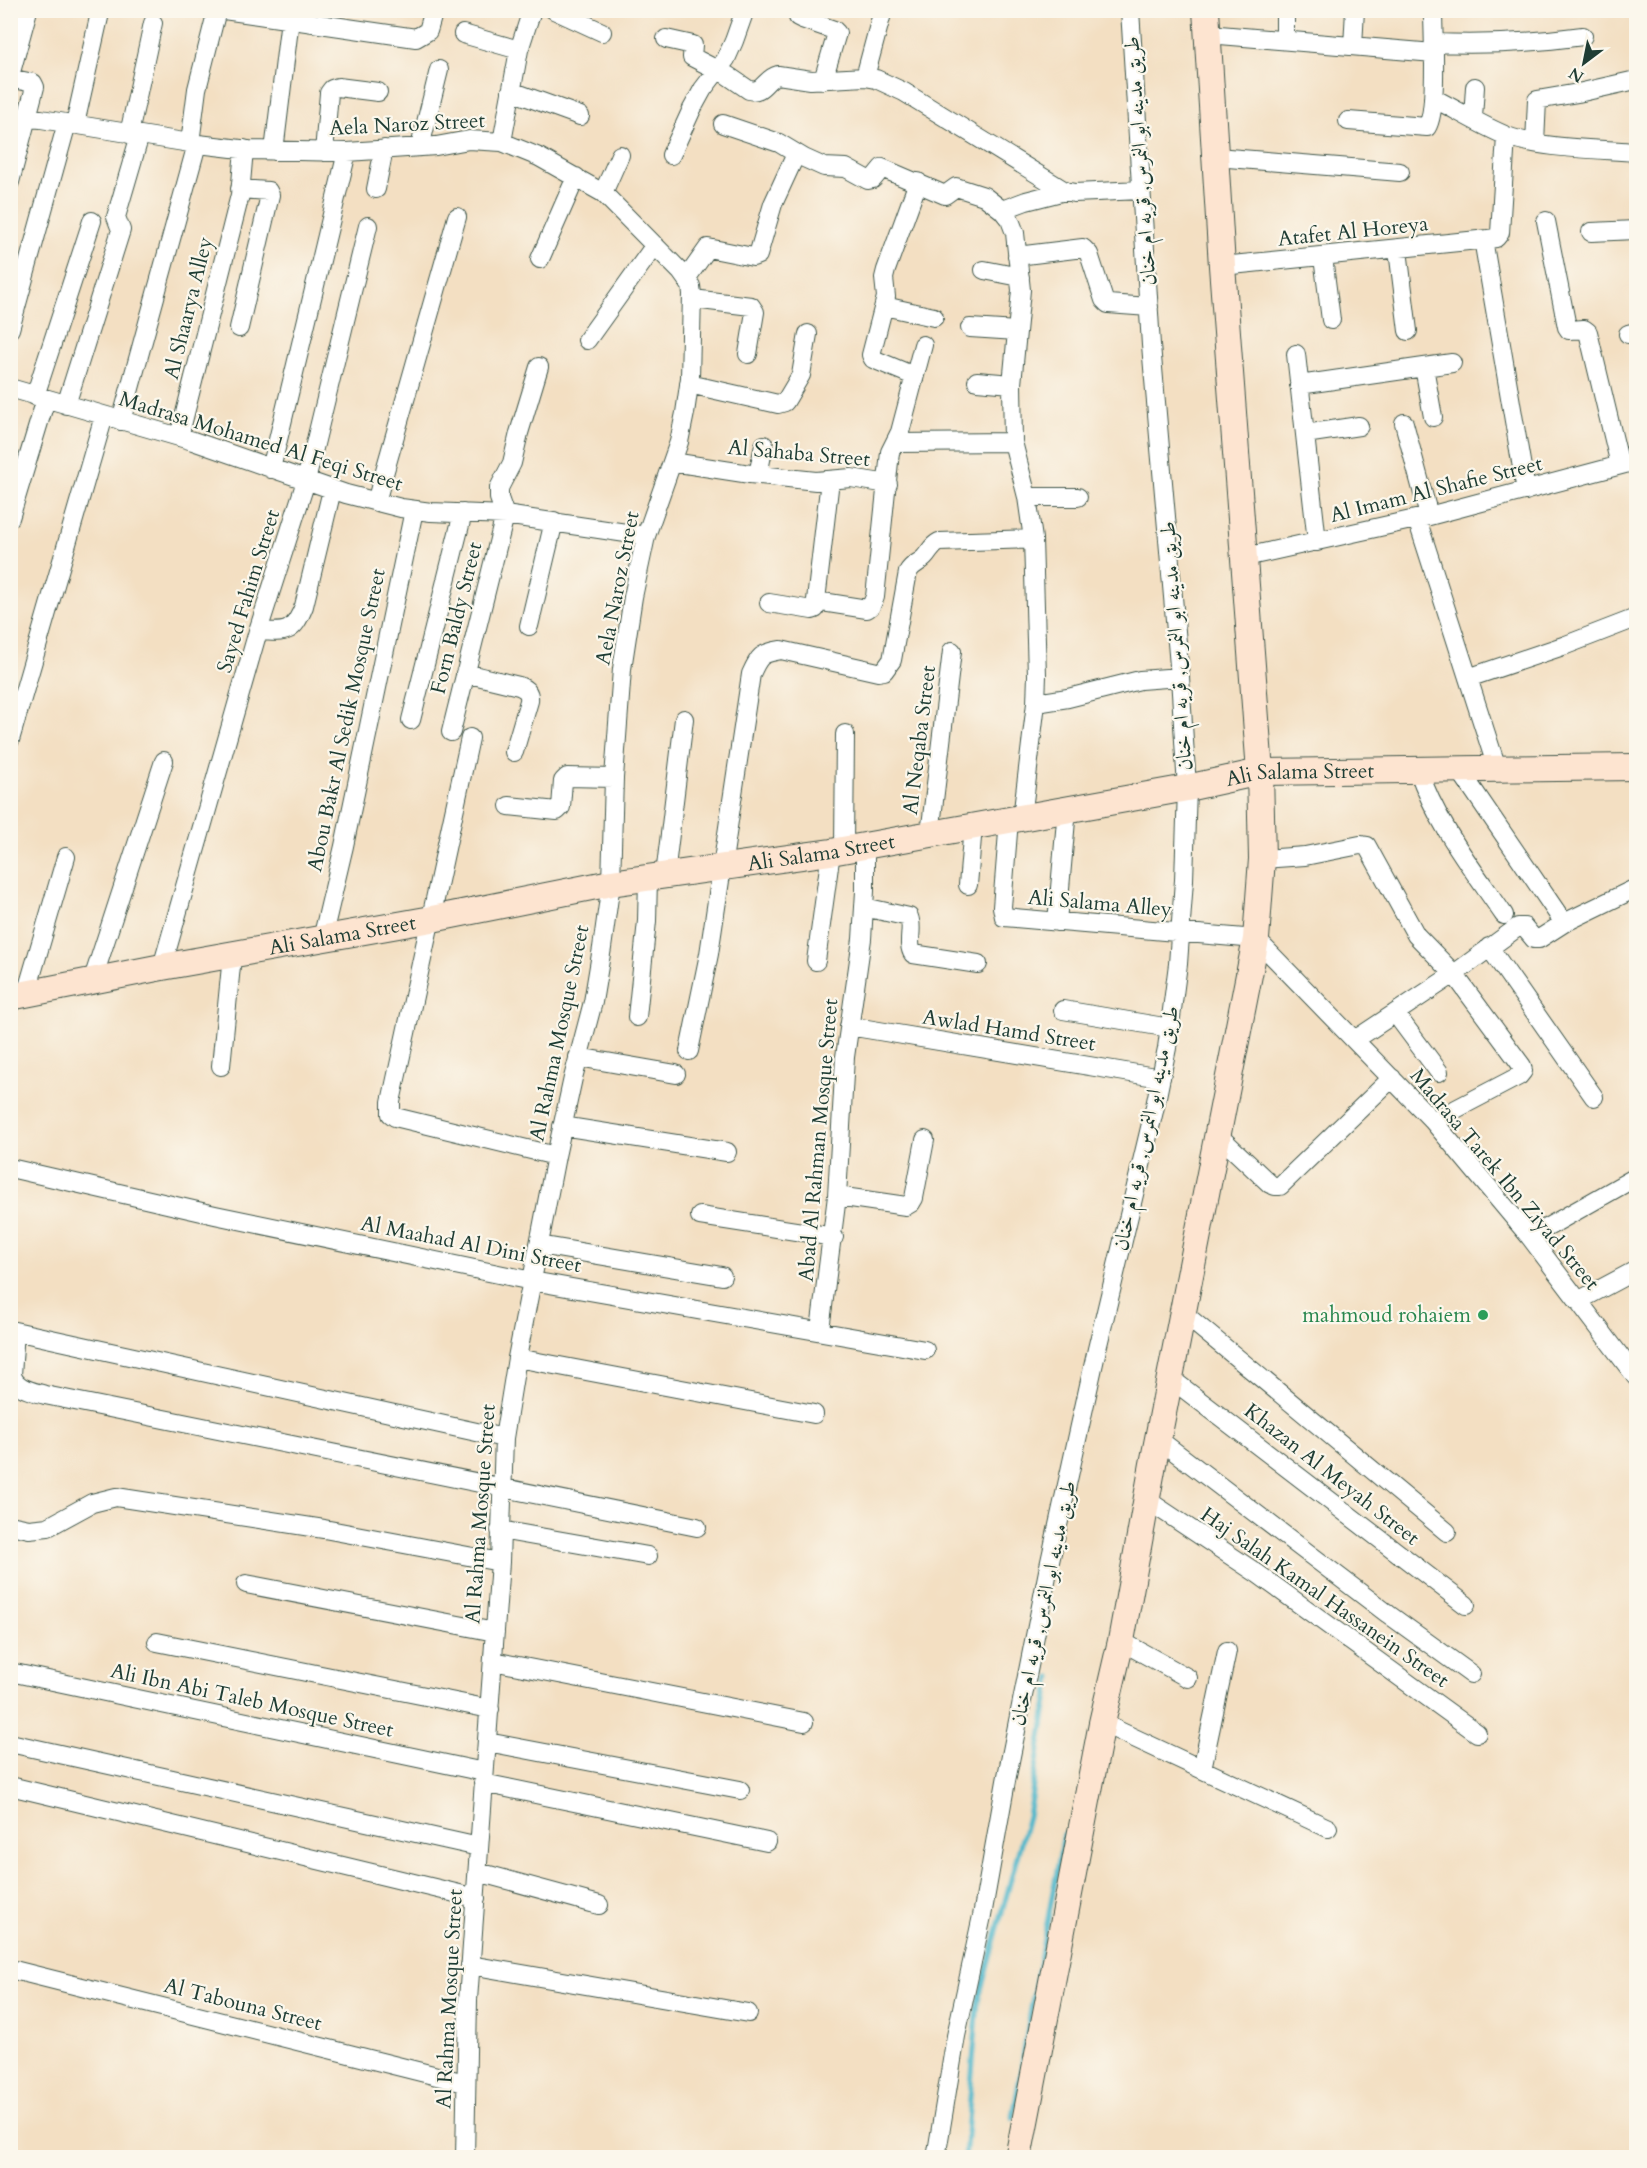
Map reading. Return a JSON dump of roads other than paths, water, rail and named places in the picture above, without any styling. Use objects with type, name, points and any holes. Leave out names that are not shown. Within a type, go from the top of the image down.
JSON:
[{"type":"street","points":[[10,182],[19,120],[35,87],[33,83],[14,79],[11,72],[28,10]]},
{"type":"street","points":[[122,421],[194,143],[197,90],[216,14],[222,10],[416,38],[428,31],[432,17]]},
{"type":"street","points":[[502,142],[519,50],[532,10]]},
{"type":"street","points":[[554,10],[602,32]]},
{"type":"street","points":[[671,155],[703,89],[734,41],[745,10]]},
{"type":"street","points":[[797,10],[798,17],[837,33],[823,80]]},
{"type":"street","points":[[865,76],[883,10]]},
{"type":"street","name":"طريق مدينه ابو النمرس, قريه ام خنان","points":[[936,2157],[956,2036],[982,1916],[1006,1781],[1047,1577],[1097,1349],[1161,1078],[1170,1028],[1180,933],[1187,789],[1180,677],[1149,307],[1130,10]]},
{"type":"street","points":[[1285,10],[1285,40]]},
{"type":"street","points":[[1353,46],[1355,10]]},
{"type":"street","points":[[1348,121],[1427,127],[1430,123],[1433,98],[1433,10]]},
{"type":"street","points":[[10,329],[71,124],[100,13]]},
{"type":"street","points":[[274,151],[290,20]]},
{"type":"street","points":[[1018,2157],[1257,939],[1262,859],[1260,772],[1222,266],[1207,22],[1285,40],[1353,46],[1434,48],[1532,43],[1583,36]]},
{"type":"street","points":[[66,405],[121,230],[116,217],[134,135],[153,23]]},
{"type":"street","points":[[463,34],[519,50]]},
{"type":"street","points":[[666,39],[693,45],[692,57],[718,69],[755,92],[773,76],[823,80],[865,76],[876,79],[904,92],[1065,191],[1074,193],[1141,190]]},
{"type":"street","points":[[420,147],[439,70]]},
{"type":"street","points":[[1535,143],[1537,100],[1636,80]]},
{"type":"street","points":[[1473,118],[1475,87]]},
{"type":"street","points":[[324,152],[329,93],[332,88],[378,92]]},
{"type":"street","points":[[511,91],[580,116]]},
{"type":"street","points":[[1433,98],[1506,135],[1535,143],[1636,152]]},
{"type":"street","name":"Aela Naroz Street","points":[[19,120],[71,124],[194,143],[274,151],[347,152],[420,147],[469,140],[502,142],[539,157],[603,193],[686,279],[693,298],[689,384],[679,442],[646,536],[633,597],[622,669],[614,778],[610,883]]},
{"type":"street","points":[[723,124],[779,143],[824,167],[846,168],[868,180],[873,179],[882,168],[945,195],[956,187],[972,191],[984,196],[1002,210],[1010,220],[1015,233],[1021,290],[1012,384],[1013,442],[1027,497],[1033,539],[1036,702],[1015,819]]},
{"type":"street","points":[[1506,135],[1500,233],[1496,238],[1488,239],[1484,250],[1526,491]]},
{"type":"street","name":"Al Shaarya Alley","points":[[179,437],[240,189],[244,149]]},
{"type":"street","points":[[376,189],[384,149]]},
{"type":"street","points":[[271,468],[347,152]]},
{"type":"street","points":[[686,279],[708,248],[757,256],[773,204],[796,154]]},
{"type":"street","points":[[603,193],[620,155]]},
{"type":"street","points":[[1216,157],[1400,172]]},
{"type":"street","points":[[540,259],[576,177]]},
{"type":"street","points":[[914,376],[873,359],[871,355],[886,297],[884,278],[886,270],[918,182]]},
{"type":"street","points":[[239,328],[270,195],[268,191],[240,189]]},
{"type":"street","points":[[1002,210],[1065,191]]},
{"type":"street","points":[[376,502],[457,217]]},
{"type":"street","points":[[10,518],[41,397],[92,221]]},
{"type":"street","points":[[1546,221],[1567,327],[1569,330],[1584,329],[1588,332],[1628,463]]},
{"type":"street","name":"Sayed Fahim Street","points":[[162,967],[258,631],[306,481],[368,226]]},
{"type":"street","points":[[1591,232],[1636,230]]},
{"type":"street","name":"Atafet Al Horeya","points":[[1222,266],[1398,250],[1488,239]]},
{"type":"street","points":[[587,340],[655,245]]},
{"type":"street","points":[[1017,256],[1083,248],[1089,254],[1104,300],[1108,304],[1149,307]]},
{"type":"street","points":[[1398,250],[1408,332]]},
{"type":"street","points":[[1323,257],[1331,320]]},
{"type":"street","points":[[984,270],[1020,277]]},
{"type":"street","points":[[693,298],[751,306],[755,312],[748,354]]},
{"type":"street","points":[[884,306],[934,317]]},
{"type":"street","points":[[970,328],[1017,331]]},
{"type":"street","points":[[689,384],[778,404],[785,402],[801,375],[808,334]]},
{"type":"street","name":"Al Sahaba Street","points":[[816,601],[867,609],[875,597],[890,452],[900,432],[923,345]]},
{"type":"street","points":[[1296,354],[1317,542]]},
{"type":"street","points":[[1299,385],[1452,363]]},
{"type":"street","points":[[505,515],[499,498],[499,488],[512,464],[539,367]]},
{"type":"street","points":[[1424,367],[1433,417]]},
{"type":"street","points":[[977,381],[1012,384]]},
{"type":"street","name":"Madrasa Mohamed Al Feqi Street","points":[[10,388],[179,437],[332,490],[376,502],[414,510],[505,515],[554,521],[646,536]]},
{"type":"street","points":[[10,740],[104,416]]},
{"type":"street","points":[[1404,423],[1423,518],[1468,678],[1497,768]]},
{"type":"street","points":[[1305,434],[1359,426]]},
{"type":"street","points":[[896,443],[1013,442]]},
{"type":"street","points":[[758,475],[764,445]]},
{"type":"street","name":"Al Sahaba Street","points":[[672,462],[816,481],[851,478],[888,484]]},
{"type":"street","name":"Al Imam Al Shafie Street","points":[[1245,557],[1423,518],[1628,463]]},
{"type":"street","points":[[769,603],[815,609],[830,480]]},
{"type":"street","points":[[258,631],[279,633],[289,630],[298,620],[304,606],[332,490]]},
{"type":"street","points":[[1027,497],[1078,497]]},
{"type":"street","name":"Abou Bakr Al Sedik Mosque Street","points":[[322,939],[344,846],[414,510]]},
{"type":"street","points":[[411,720],[463,513]]},
{"type":"street","name":"Forn Baldy Street","points":[[451,732],[505,515]]},
{"type":"street","points":[[529,626],[554,521]]},
{"type":"street","points":[[689,1051],[709,954],[751,674],[758,658],[768,652],[781,650],[878,672],[884,671],[892,660],[908,572],[911,566],[924,558],[931,546],[939,542],[1033,539]]},
{"type":"street","points":[[1468,678],[1566,645],[1636,618]]},
{"type":"street","name":"Al Neqaba Street","points":[[930,834],[952,651]]},
{"type":"street","points":[[465,672],[519,686],[528,692],[529,700],[514,752]]},
{"type":"street","points":[[1036,702],[1068,698],[1140,680],[1180,677]]},
{"type":"street","points":[[637,1017],[646,931],[684,719]]},
{"type":"street","points":[[816,961],[847,849],[845,734]]},
{"type":"street","points":[[470,738],[391,1102],[391,1114],[395,1117],[556,1156]]},
{"type":"street","points":[[92,982],[164,761]]},
{"type":"street","name":"Ali Salama Street","points":[[18,995],[432,919],[610,883],[847,849],[1187,789],[1260,772],[1636,768]]},
{"type":"street","points":[[1418,769],[1441,821],[1504,915]]},
{"type":"street","points":[[1459,769],[1564,923]]},
{"type":"street","points":[[509,806],[557,811],[561,807],[564,781],[567,777],[614,778]]},
{"type":"street","points":[[1057,921],[1067,809]]},
{"type":"street","name":"Ali Salama Alley","points":[[1015,819],[1002,912],[1004,917],[1257,939]]},
{"type":"street","points":[[968,885],[973,826]]},
{"type":"street","points":[[1262,859],[1305,856],[1360,845],[1367,846],[1416,935],[1454,974],[1522,1066],[1523,1071],[1519,1076],[1432,1121]]},
{"type":"street","name":"Abad Al Rahman Mosque Street","points":[[820,1330],[834,1237],[842,1086],[862,939],[864,908],[847,849]]},
{"type":"street","points":[[18,995],[66,857]]},
{"type":"street","name":"Al Rahma Mosque Street","points":[[465,2157],[465,2083],[470,1965],[500,1562],[504,1438],[517,1358],[562,1126],[593,1002],[610,883]]},
{"type":"street","points":[[1356,1039],[1454,974],[1520,926],[1537,940],[1564,923],[1636,890]]},
{"type":"street","points":[[864,908],[909,917],[911,922],[910,949],[913,954],[978,964]]},
{"type":"street","name":"Madrasa Tarek Ibn Ziyad Street","points":[[1257,939],[1356,1039],[1432,1121],[1530,1237],[1578,1301],[1630,1356],[1636,1377]]},
{"type":"street","points":[[1489,947],[1594,1097]]},
{"type":"street","points":[[220,1066],[232,956]]},
{"type":"street","points":[[1063,1010],[1170,1028]]},
{"type":"street","points":[[1395,1013],[1439,1072]]},
{"type":"street","name":"Awlad Hamd Street","points":[[849,1026],[1161,1078]]},
{"type":"street","points":[[578,1058],[676,1074]]},
{"type":"street","points":[[1218,1135],[1270,1184],[1280,1186],[1392,1078]]},
{"type":"street","points":[[562,1126],[727,1152]]},
{"type":"street","points":[[837,1196],[906,1206],[911,1203],[914,1198],[925,1140]]},
{"type":"street","name":"Al Maahad Al Dini Street","points":[[10,1168],[215,1215],[532,1281],[925,1350]]},
{"type":"street","points":[[1530,1237],[1636,1176]]},
{"type":"street","points":[[700,1216],[834,1237]]},
{"type":"street","points":[[539,1245],[722,1276]]},
{"type":"street","points":[[1578,1301],[1636,1270]]},
{"type":"street","points":[[1183,1313],[1447,1532]]},
{"type":"street","points":[[504,1438],[13,1330],[12,1375],[14,1381],[38,1393],[501,1489],[697,1527]]},
{"type":"street","points":[[517,1358],[814,1414]]},
{"type":"street","name":"Khazan Al Meyah Street","points":[[1170,1378],[1466,1605]]},
{"type":"street","points":[[1158,1439],[1471,1674]]},
{"type":"street","points":[[10,1525],[28,1529],[48,1527],[92,1503],[116,1497],[324,1529],[500,1562]]},
{"type":"street","name":"Haj Salah Kamal Hassanein Street","points":[[1146,1500],[1258,1574],[1477,1733]]},
{"type":"street","points":[[500,1530],[648,1556]]},
{"type":"street","points":[[246,1584],[495,1632]]},
{"type":"street","points":[[157,1641],[490,1709]]},
{"type":"street","points":[[1121,1641],[1188,1678]]},
{"type":"street","points":[[1202,1769],[1227,1651]]},
{"type":"street","points":[[493,1661],[804,1722]]},
{"type":"street","name":"Ali Ibn Abi Taleb Mosque Street","points":[[10,1672],[767,1842]]},
{"type":"street","points":[[1102,1723],[1328,1828]]},
{"type":"street","points":[[487,1742],[740,1790]]},
{"type":"street","points":[[10,1743],[479,1847]]},
{"type":"street","points":[[10,1786],[476,1898]]},
{"type":"street","points":[[478,1872],[599,1905]]},
{"type":"street","points":[[470,1965],[748,2013]]},
{"type":"street","name":"Al Tabouna Street","points":[[10,1969],[465,2083]]},
{"type":"waterway","points":[[965,2158],[978,2001],[1028,1816],[1051,1677]]},
{"type":"waterway","points":[[1013,2118],[1064,1834]]},
{"type":"place","name":"mahmoud rohaiem","points":[[1483,1315]]}]
